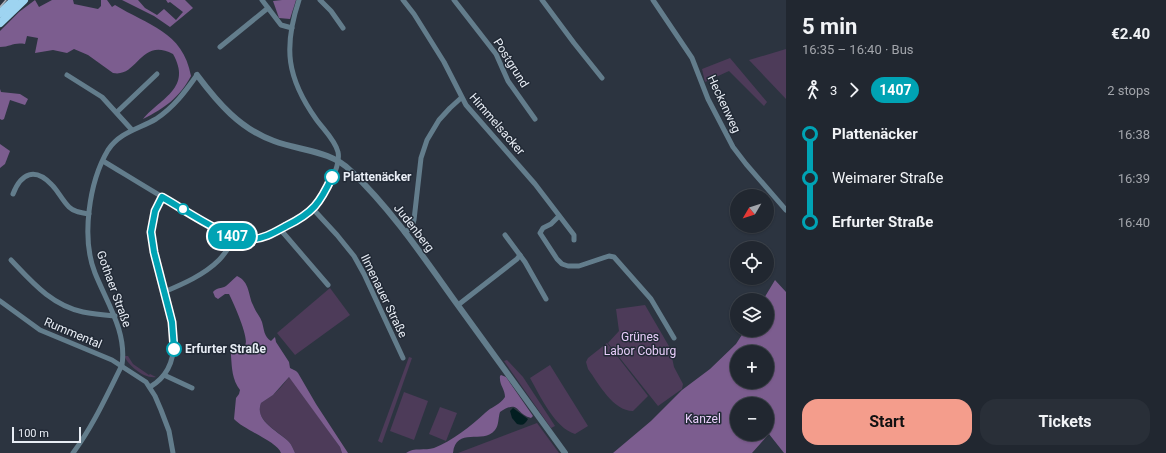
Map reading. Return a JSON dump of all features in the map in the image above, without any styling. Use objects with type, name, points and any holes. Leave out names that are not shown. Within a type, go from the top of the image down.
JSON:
[{"type":"highway","points":[[0,13],[14,0]]},
{"type":"highway","points":[[0,23],[24,0]]},
{"type":"street","points":[[262,0],[281,25],[292,28]]},
{"type":"street","points":[[103,161],[162,197],[228,235],[236,238],[253,239],[264,237],[297,221],[313,209],[325,192],[334,174],[338,161],[338,152],[336,146],[306,106],[295,83],[290,61],[290,41],[299,0]]},
{"type":"street","points":[[320,0],[331,11],[343,28]]},
{"type":"street","name":"Himmelsacker","points":[[403,0],[440,56],[461,98],[473,114],[535,184],[574,235],[574,240]]},
{"type":"street","name":"Postgrund","points":[[454,0],[496,54],[508,81],[535,119]]},
{"type":"street","points":[[542,0],[602,78]]},
{"type":"street","name":"Heckenweg","points":[[653,0],[692,58],[708,99],[733,147],[786,210]]},
{"type":"street","points":[[220,47],[268,8]]},
{"type":"street","points":[[67,74],[92,90],[117,112],[132,130]]},
{"type":"street","points":[[117,112],[157,74]]},
{"type":"street","name":"Judenberg","points":[[197,75],[220,104],[242,125],[273,141],[309,150],[338,161],[351,171],[374,194],[405,232],[565,453]]},
{"type":"street","name":"Gothaer Straße","points":[[122,365],[123,348],[114,316],[91,262],[88,239],[89,214],[92,194],[103,161],[114,143],[132,130],[154,120],[166,111],[180,98],[197,75]]},
{"type":"street","points":[[405,232],[412,226],[414,220],[421,158],[427,140],[439,120],[461,98]]},
{"type":"street","points":[[13,194],[18,183],[24,177],[31,174],[38,174],[52,184],[69,207],[74,211],[89,214]]},
{"type":"street","points":[[162,197],[155,211],[151,232],[154,252],[172,322],[174,345],[172,359],[164,375],[158,382],[150,387],[161,410],[173,453]]},
{"type":"street","name":"Ilmenauer Straße","points":[[313,209],[346,246],[359,264],[403,358]]},
{"type":"street","points":[[559,216],[551,224],[543,228],[540,233],[557,259],[565,266],[575,267],[609,256],[614,257],[651,299],[674,338]]},
{"type":"street","points":[[280,229],[328,285]]},
{"type":"street","points":[[505,234],[520,255],[546,298]]},
{"type":"street","points":[[164,292],[192,279],[206,270],[221,258],[236,238]]},
{"type":"street","points":[[458,305],[520,255]]},
{"type":"street","points":[[11,260],[37,288],[60,303],[83,312],[114,316]]},
{"type":"street","name":"Rummental","points":[[0,301],[31,325],[122,365],[141,378],[150,387]]},
{"type":"street","points":[[73,453],[101,406],[122,365]]},
{"type":"street","points":[[164,375],[192,388]]},
{"type":"green space","points":[[35,0],[39,7],[52,0],[73,0],[74,4],[98,9],[101,6],[101,0],[107,0],[112,7],[115,5],[151,24],[172,39],[187,61],[191,76],[182,90],[171,102],[143,119],[166,98],[177,84],[179,75],[178,66],[173,54],[162,50],[153,50],[146,54],[128,70],[121,73],[113,73],[88,55],[74,49],[67,53],[53,50],[35,53],[38,38],[27,36],[25,44],[0,47],[0,31],[19,12]]},
{"type":"green space","points":[[122,0],[138,0],[145,8],[157,15],[164,9],[176,20],[183,12],[170,2],[168,3],[166,0],[185,0],[193,8],[170,27],[154,16]]},
{"type":"green space","points":[[296,0],[290,19],[279,18],[273,1]]},
{"type":"green space","points":[[786,49],[786,99],[749,60]]},
{"type":"green space","points":[[730,58],[767,102],[764,106],[729,71],[705,82],[702,69]]},
{"type":"green space","points":[[0,89],[1,92],[20,94],[28,99],[25,105],[10,100],[4,119],[2,120],[0,119]]},
{"type":"green space","points":[[0,144],[10,151],[5,164],[0,168]]},
{"type":"green space","points":[[237,276],[244,282],[248,289],[251,301],[261,320],[267,337],[271,341],[275,337],[276,342],[289,362],[290,368],[298,373],[348,453],[342,453],[340,447],[289,377],[273,395],[261,403],[260,409],[264,420],[289,442],[295,453],[281,453],[274,445],[234,419],[236,398],[240,390],[235,382],[233,374],[231,353],[241,349],[245,345],[246,341],[240,320],[229,294],[225,294],[218,299],[215,297],[213,292],[216,289],[226,286]]},
{"type":"green space","name":"Kanzel","points":[[775,280],[786,292],[786,453],[784,453],[774,440],[774,397],[730,397],[730,441],[763,441],[752,453],[613,453],[651,421],[682,390],[710,369],[730,350],[730,389],[774,389],[774,345],[735,345],[740,337],[774,337],[774,293],[767,293],[772,285],[774,285]]},
{"type":"green space","points":[[330,288],[350,315],[295,355],[277,333]]},
{"type":"green space","name":"Grünes Labor Coburg","points":[[645,305],[670,348],[674,367],[683,384],[682,389],[658,406],[608,343],[619,331],[616,309]]},
{"type":"green space","points":[[607,343],[648,396],[633,411],[619,407],[613,402],[588,369],[586,362],[588,358]]},
{"type":"green space","points":[[124,356],[128,356],[133,364],[149,375],[150,374],[156,377],[147,376],[137,371],[129,364]]},
{"type":"green space","points":[[409,357],[412,358],[382,443],[378,441]]},
{"type":"green space","points":[[507,360],[523,377],[555,426],[551,428],[504,361]]},
{"type":"green space","points":[[550,365],[588,426],[575,434],[568,431],[555,418],[543,402],[530,378]]},
{"type":"green space","points":[[501,375],[506,377],[533,416],[531,418],[522,414],[514,407],[506,408],[500,412],[498,424],[495,430],[484,436],[459,440],[455,445],[453,453],[406,453],[412,450],[434,448],[448,441],[461,433],[487,411],[501,402],[505,397],[500,382]]},
{"type":"green space","points":[[289,377],[340,447],[342,453],[295,453],[289,442],[264,420],[261,415],[261,403],[273,395]]},
{"type":"green space","points":[[404,392],[428,401],[414,440],[390,431]]},
{"type":"green space","points":[[440,407],[457,413],[446,441],[429,434]]},
{"type":"green space","points":[[537,423],[559,453],[458,453]]},
{"type":"shaded area","points":[[513,408],[528,419],[522,425],[517,424],[512,418],[510,411]]},
{"type":"railway","points":[[0,7],[6,0]]},
{"type":"bus line","name":"1407","points":[[174,349],[172,322],[154,252],[151,232],[152,220],[162,197],[228,235],[240,239],[253,239],[264,237],[297,221],[309,213],[318,204],[332,177]]},
{"type":"place","name":"Plattenäcker","points":[[332,177]]},
{"type":"place","name":"Erfurter Straße","points":[[174,349]]}]
